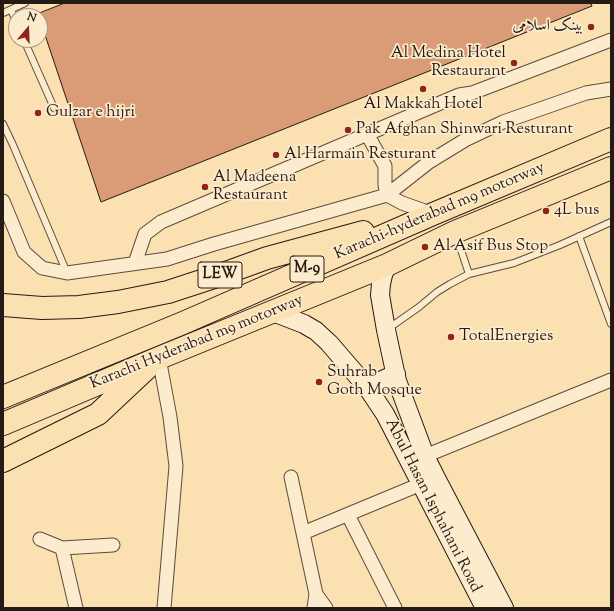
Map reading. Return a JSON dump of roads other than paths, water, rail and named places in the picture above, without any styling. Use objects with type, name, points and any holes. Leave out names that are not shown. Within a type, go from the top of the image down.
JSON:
[{"type":"highway","name":"Karachi-hyderabad m9 motorway","points":[[3,397],[183,323],[433,214],[611,139]]},
{"type":"highway","name":"Karachi Hyderabad m9 motorway","points":[[3,424],[159,358],[387,265],[455,232],[611,168]]},
{"type":"highway","name":"LEW","points":[[3,305],[42,308],[79,307],[118,302],[168,292],[267,258],[433,214]]},
{"type":"highway","points":[[3,461],[98,414],[159,358]]},
{"type":"main road","name":"Abul Hasan Isphahani Road","points":[[387,265],[382,279],[380,295],[397,381],[436,478],[504,608]]},
{"type":"main road","name":"Abul Hasan Isphahani Road","points":[[273,312],[304,324],[316,331],[329,343],[367,387],[385,414],[485,608]]},
{"type":"main road","points":[[367,387],[396,374]]},
{"type":"street","points":[[135,263],[145,234],[161,222],[459,95],[472,93],[611,40]]},
{"type":"street","points":[[3,201],[24,252],[42,268],[66,273],[167,259],[214,244],[387,195],[429,162],[465,140],[503,122],[586,93],[611,89]]},
{"type":"street","points":[[366,134],[385,166],[385,185],[387,195]]},
{"type":"street","points":[[387,195],[402,203],[433,214]]},
{"type":"street","points":[[159,358],[170,417],[176,466],[164,608]]},
{"type":"street","points":[[426,456],[611,380]]},
{"type":"street","points":[[291,477],[316,594],[314,608]]},
{"type":"street","points":[[303,533],[421,484]]},
{"type":"street","points":[[348,515],[394,608]]},
{"type":"street","points":[[40,539],[62,548],[113,545]]},
{"type":"street","points":[[62,548],[76,608]]},
{"type":"street","points":[[316,594],[326,608]]},
{"type":"lane","points":[[15,8],[25,3]]},
{"type":"lane","points":[[28,48],[54,108]]},
{"type":"lane","points":[[3,124],[66,273]]},
{"type":"lane","points":[[386,330],[419,307],[436,292],[469,274],[514,264],[611,222]]},
{"type":"lane","points":[[455,232],[469,274]]},
{"type":"lane","points":[[579,236],[611,324]]},
{"type":"place","name":"بینک اسلامی","points":[[591,27]]},
{"type":"place","name":"Al Medina Hotel Restaurant","points":[[514,63]]},
{"type":"place","name":"Al Makkah Hotel","points":[[423,89]]},
{"type":"place","name":"Gulzar e hijri","points":[[38,113]]},
{"type":"place","name":"Pak Afghan Shinwari Resturant","points":[[348,130]]},
{"type":"place","name":"Al Harmain Resturant","points":[[276,155]]},
{"type":"place","name":"Al Madeena Restaurant","points":[[205,187]]},
{"type":"place","name":"4L bus","points":[[546,211]]},
{"type":"place","name":"Al Asif Bus Stop","points":[[425,247]]},
{"type":"place","name":"TotalEnergies","points":[[451,337]]},
{"type":"place","name":"Suhrab Goth Mosque","points":[[319,382]]}]
